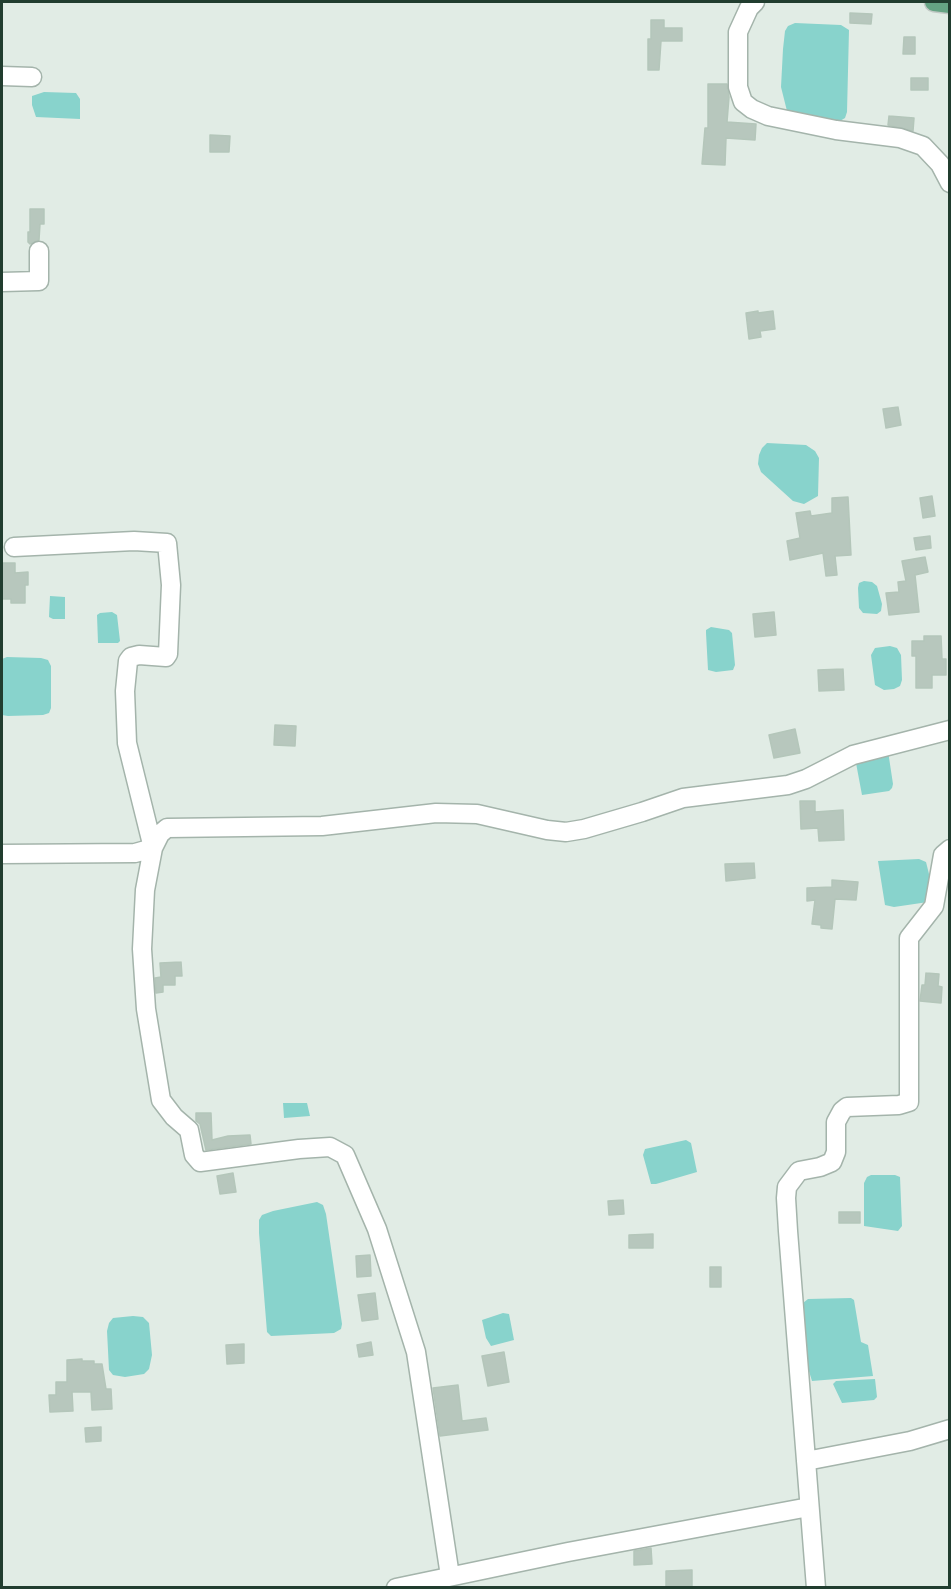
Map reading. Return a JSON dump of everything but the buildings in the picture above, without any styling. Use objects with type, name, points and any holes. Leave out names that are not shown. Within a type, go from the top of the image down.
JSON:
[{"type":"main road","points":[[934,2],[950,4]]},
{"type":"street","points":[[755,2],[749,8],[738,32],[738,87],[743,102],[768,116],[836,130],[900,138],[922,146],[940,164],[950,183]]},
{"type":"street","points":[[2,76],[32,76]]},
{"type":"street","points":[[2,282],[39,281],[39,251]]},
{"type":"street","points":[[14,547],[134,541],[167,543],[171,585],[168,654],[166,657],[139,655],[131,657],[128,661],[125,691],[127,743],[153,848]]},
{"type":"street","points":[[450,1576],[416,1352],[377,1228],[345,1155],[330,1147],[200,1162],[194,1155],[189,1130],[174,1117],[161,1100],[146,1009],[142,949],[145,890],[153,848],[160,834],[167,828],[322,826],[436,813],[477,814],[547,830],[566,832],[642,812],[682,798],[788,785],[806,779],[853,755],[950,730]]},
{"type":"street","points":[[2,854],[135,853],[153,848]]},
{"type":"street","points":[[816,1587],[788,1220],[788,1188],[799,1171],[832,1162],[836,1152],[836,1122],[847,1107],[899,1106],[909,1102],[909,938],[934,906],[943,855],[950,849]]},
{"type":"street","points":[[806,1461],[910,1441],[950,1429]]},
{"type":"street","points":[[396,1587],[809,1507]]},
{"type":"water","points":[[795,23],[841,25],[849,30],[847,112],[845,118],[840,121],[796,118],[788,115],[781,87],[783,49],[785,31],[788,26]]},
{"type":"water","points":[[44,92],[76,93],[80,99],[80,119],[36,117],[32,96]]},
{"type":"water","points":[[767,443],[806,445],[815,451],[819,458],[818,496],[804,504],[793,501],[761,472],[758,464],[759,455]]},
{"type":"water","points":[[872,582],[877,586],[882,604],[881,611],[877,614],[863,613],[859,608],[858,588],[859,583]]},
{"type":"water","points":[[50,596],[65,597],[65,619],[49,617]]},
{"type":"water","points":[[112,612],[117,615],[120,641],[118,643],[98,643],[97,615]]},
{"type":"water","points":[[711,627],[729,630],[732,633],[735,665],[733,670],[716,672],[708,670],[706,630]]},
{"type":"water","points":[[890,646],[897,648],[901,655],[902,680],[900,686],[884,690],[875,685],[871,655],[875,648]]},
{"type":"water","points":[[7,657],[48,660],[51,666],[49,713],[2,715],[2,659]]},
{"type":"water","points":[[888,751],[892,788],[889,791],[862,795],[856,763]]},
{"type":"water","points":[[919,859],[926,862],[933,890],[928,902],[894,907],[885,905],[878,861]]},
{"type":"water","points":[[283,1103],[307,1103],[310,1116],[284,1118]]},
{"type":"water","points":[[686,1140],[691,1143],[697,1172],[651,1184],[643,1155],[645,1149]]},
{"type":"water","points":[[871,1175],[900,1177],[902,1226],[898,1231],[864,1226],[864,1183]]},
{"type":"water","points":[[317,1202],[323,1205],[326,1214],[341,1329],[334,1333],[271,1336],[267,1332],[259,1220],[262,1215],[273,1211]]},
{"type":"water","points":[[851,1298],[854,1300],[861,1342],[868,1345],[873,1376],[812,1381],[808,1368],[803,1303],[808,1299]]},
{"type":"water","points":[[503,1313],[509,1314],[514,1340],[491,1346],[486,1338],[482,1320]]},
{"type":"water","points":[[143,1317],[149,1323],[152,1355],[149,1369],[144,1374],[125,1377],[113,1375],[109,1370],[107,1331],[109,1323],[113,1318]]},
{"type":"water","points":[[875,1379],[877,1397],[874,1400],[842,1403],[833,1384],[836,1381]]}]
